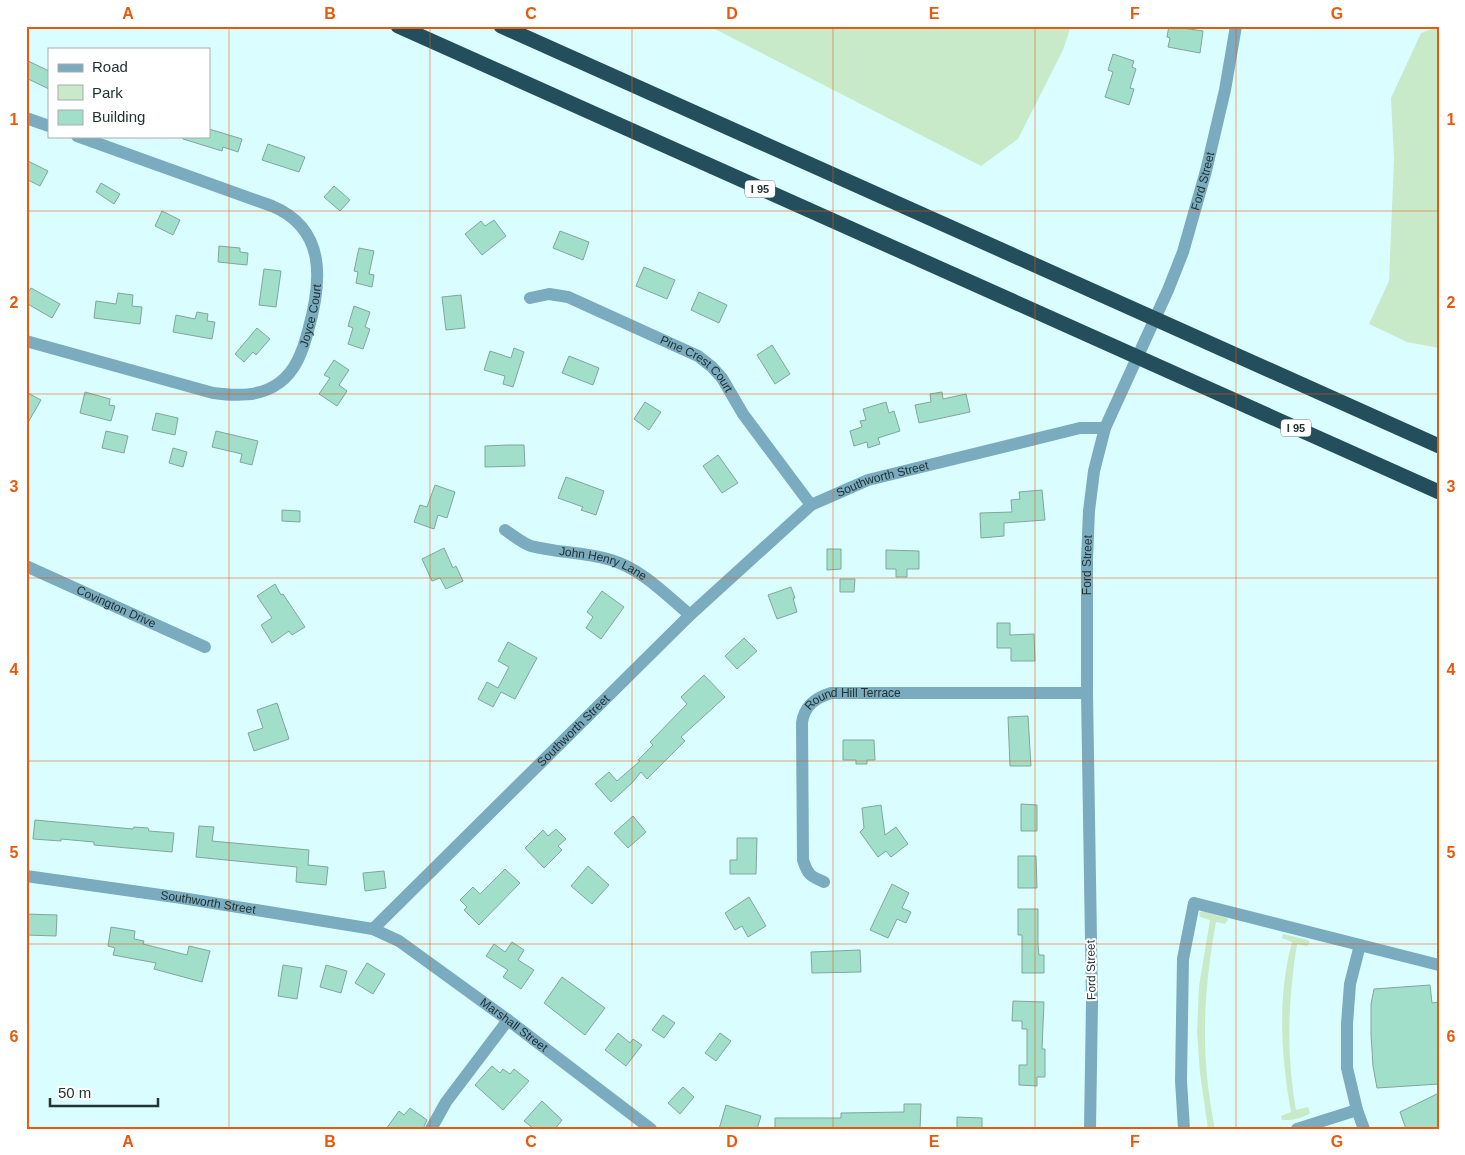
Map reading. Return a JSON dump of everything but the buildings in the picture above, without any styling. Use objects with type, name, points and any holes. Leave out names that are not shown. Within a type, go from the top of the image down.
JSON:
[{"type":"highway","name":"I 95","points":[[398,26],[1439,492]]},
{"type":"highway","points":[[501,26],[1439,446]]},
{"type":"street","name":"Ford Street","points":[[1090,1129],[1092,1002],[1086,559],[1094,471],[1105,428],[1164,299],[1183,252],[1206,171],[1225,90],[1236,26]]},
{"type":"street","points":[[26,118],[48,126]]},
{"type":"street","name":"Joyce Court","points":[[26,341],[213,393],[231,396],[250,395],[264,391],[279,383],[297,363],[304,347],[313,314],[318,275],[317,260],[308,236],[294,218],[272,206],[83,138]]},
{"type":"street","name":"Pine Crest Court","points":[[530,298],[549,294],[568,298],[698,356],[722,378],[743,414],[811,505]]},
{"type":"street","name":"Southworth Street","points":[[26,876],[182,898],[373,929],[690,615],[811,505],[868,480],[1080,428],[1105,428]]},
{"type":"street","name":"John Henry Lane","points":[[505,530],[530,545],[613,560],[646,578],[690,615]]},
{"type":"street","name":"Covington Drive","points":[[26,566],[205,647]]},
{"type":"street","name":"Round Hill Terrace","points":[[824,882],[812,877],[806,870],[803,860],[802,723],[805,709],[813,701],[832,693],[1087,693]]},
{"type":"street","points":[[1184,1129],[1181,1081],[1182,959],[1194,903],[1439,965]]},
{"type":"street","name":"Marshall Street","points":[[373,929],[399,941],[508,1020],[651,1129]]},
{"type":"street","points":[[1360,945],[1350,984],[1347,1024],[1348,1068],[1357,1110],[1364,1129]]},
{"type":"street","points":[[431,1129],[446,1102],[508,1020]]},
{"type":"street","points":[[1296,1129],[1357,1110]]},
{"type":"green space","points":[[709,26],[1071,26],[1063,50],[1018,139],[981,166]]},
{"type":"green space","points":[[1439,26],[1439,348],[1407,342],[1369,324],[1389,281],[1394,159],[1391,98],[1421,33]]},
{"type":"green space","points":[[1202,911],[1227,918],[1228,920],[1225,924],[1216,922],[1206,1000],[1205,1050],[1210,1102],[1215,1129],[1208,1129],[1200,1073],[1197,1032],[1199,986],[1210,920],[1200,917],[1199,913]]},
{"type":"green space","points":[[1283,934],[1310,942],[1307,946],[1297,944],[1289,1027],[1296,1110],[1308,1107],[1310,1113],[1293,1120],[1282,1120],[1281,1116],[1291,1112],[1283,1048],[1282,1006],[1287,963],[1292,942],[1282,938]]}]
